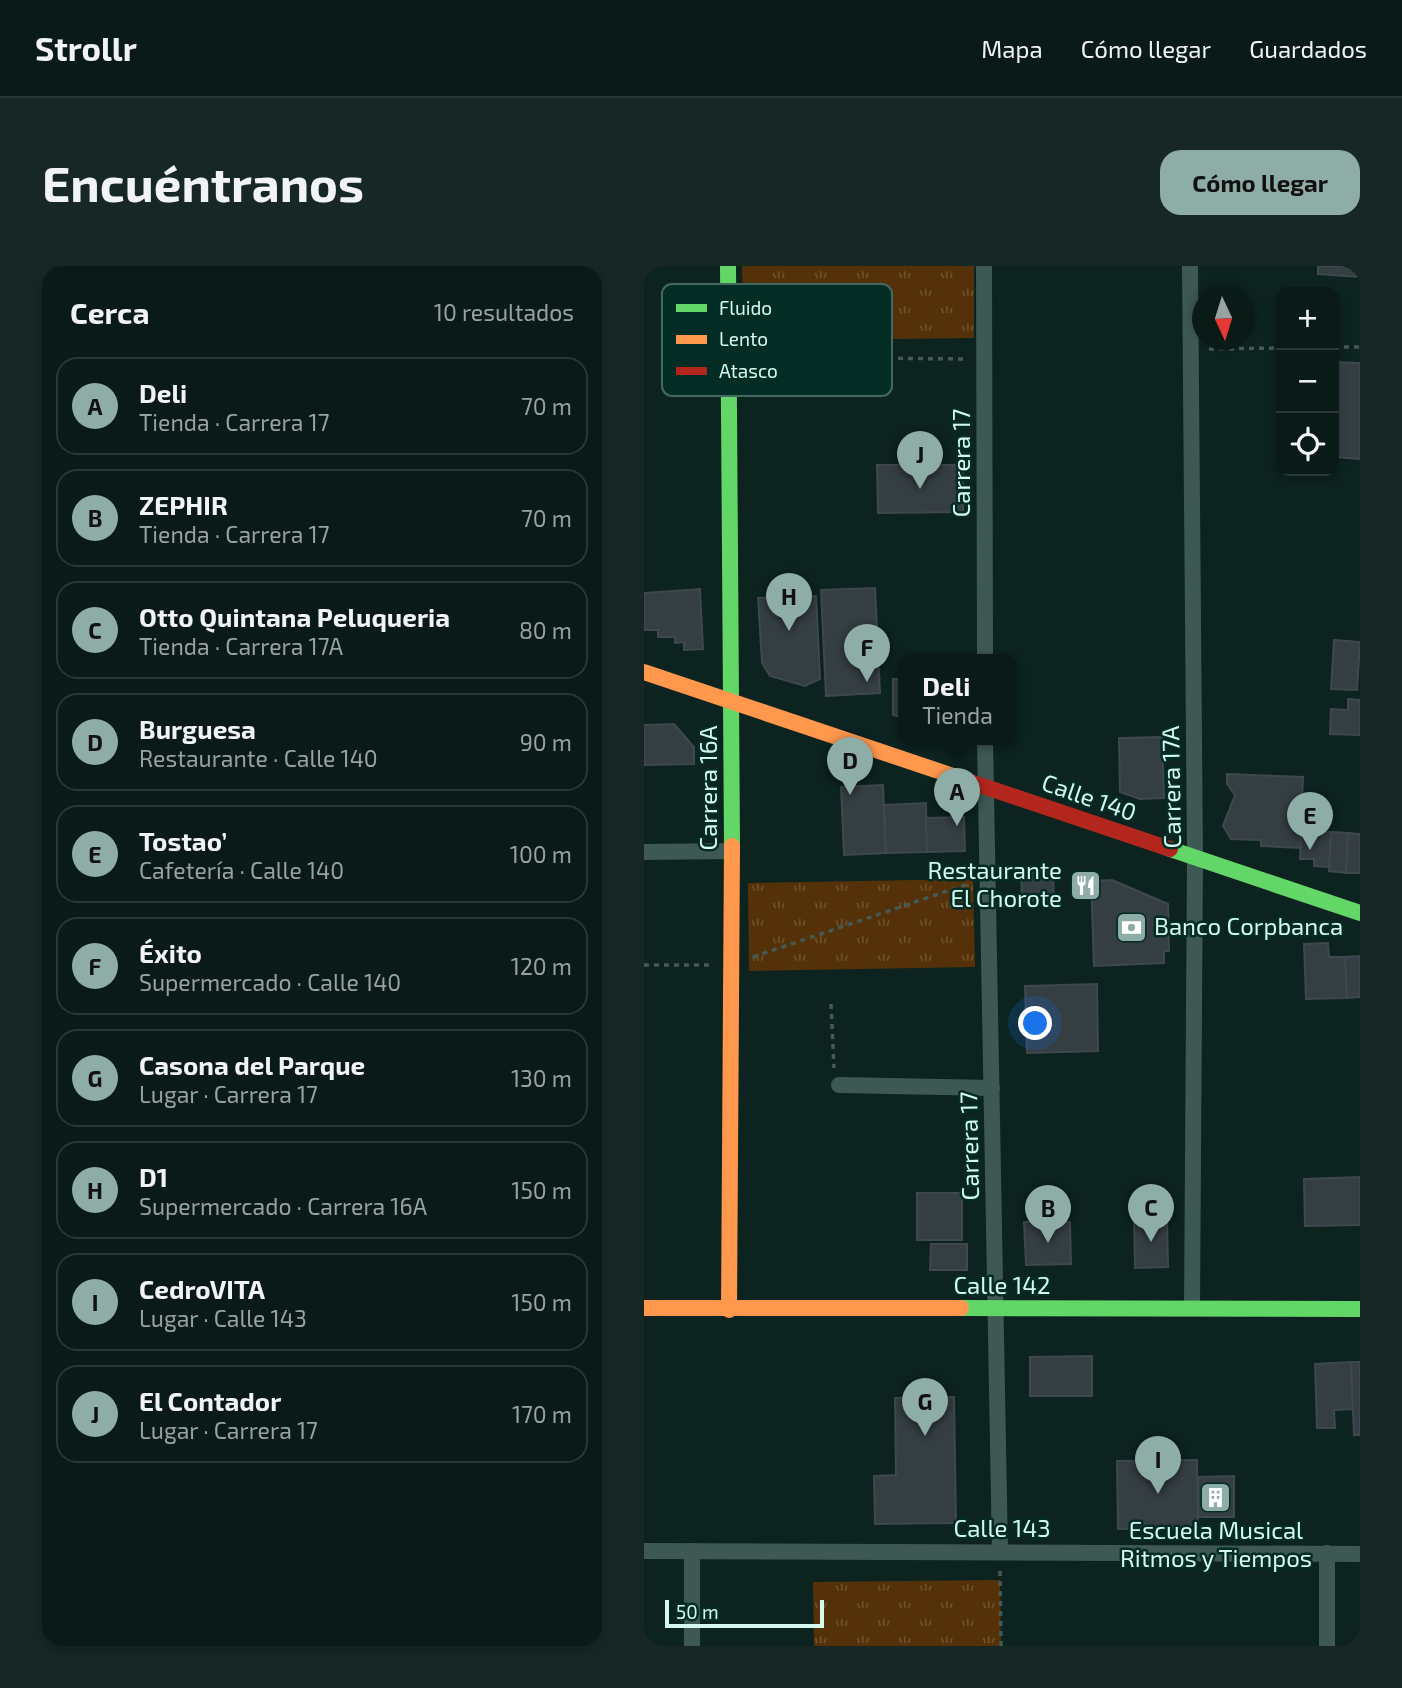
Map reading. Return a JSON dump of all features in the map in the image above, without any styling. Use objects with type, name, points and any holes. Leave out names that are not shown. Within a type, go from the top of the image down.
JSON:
[{"type":"street","name":"Carrera 16A","points":[[728,266],[728,284]]},
{"type":"street","name":"Carrera 17","points":[[984,266],[985,654]]},
{"type":"street","name":"Carrera 17A","points":[[1190,266],[1195,858],[1192,1308]]},
{"type":"street","name":"Carrera 16A","points":[[729,396],[732,851],[729,1310]]},
{"type":"street","name":"Calle 140","points":[[644,672],[1360,913]]},
{"type":"street","name":"Carrera 17","points":[[985,745],[1000,1552]]},
{"type":"street","points":[[644,852],[732,851]]},
{"type":"street","points":[[839,1085],[992,1088]]},
{"type":"street","name":"Calle 142","points":[[644,1308],[1360,1309]]},
{"type":"street","name":"Calle 143","points":[[644,1551],[1360,1553]]},
{"type":"street","points":[[692,1551],[692,1646]]},
{"type":"street","points":[[1327,1553],[1327,1646]]},
{"type":"path","points":[[1339,347],[1360,347]]},
{"type":"path","points":[[1190,349],[1276,348]]},
{"type":"path","points":[[892,358],[984,359]]},
{"type":"path","points":[[644,965],[731,965],[988,878]]},
{"type":"path","points":[[831,1004],[832,1057],[839,1085]]},
{"type":"path","points":[[1000,1552],[1001,1646]]},
{"type":"green space","points":[[742,266],[974,266],[974,338],[892,339],[892,284],[742,284]]},
{"type":"green space","points":[[973,879],[975,967],[749,971],[748,883]]},
{"type":"green space","points":[[1000,1580],[1001,1646],[814,1646],[813,1582]]},
{"type":"building","points":[[1318,266],[1360,266],[1360,277],[1318,274]]},
{"type":"building","points":[[1339,362],[1360,363],[1360,459],[1339,457]]},
{"type":"building","points":[[877,465],[963,465],[963,512],[878,513]]},
{"type":"building","points":[[875,588],[880,693],[826,696],[821,590]]},
{"type":"building","points":[[700,589],[703,649],[684,650],[684,642],[675,643],[675,637],[658,637],[658,630],[644,630],[644,593]]},
{"type":"building","points":[[816,596],[820,679],[805,686],[770,676],[762,663],[758,598]]},
{"type":"building","points":[[1334,640],[1360,642],[1357,690],[1331,689]]},
{"type":"building","points":[[893,679],[898,679],[898,716],[893,715]]},
{"type":"building","points":[[1348,699],[1360,700],[1360,735],[1330,734],[1331,709],[1348,710]]},
{"type":"building","points":[[674,724],[694,747],[694,764],[644,765],[644,725]]},
{"type":"building","points":[[1162,737],[1164,798],[1140,799],[1120,792],[1119,738]]},
{"type":"building","points":[[1227,774],[1303,777],[1300,848],[1261,846],[1261,840],[1231,839],[1223,826],[1235,795],[1227,784]]},
{"type":"building","points":[[883,785],[886,853],[844,855],[841,787]]},
{"type":"building","points":[[926,803],[927,852],[886,853],[884,805]]},
{"type":"building","points":[[964,817],[965,851],[927,852],[926,818]]},
{"type":"building","points":[[1301,831],[1331,832],[1329,867],[1314,866],[1314,859],[1300,859]]},
{"type":"building","points":[[1331,832],[1348,833],[1346,873],[1329,871]]},
{"type":"building","points":[[1348,833],[1360,834],[1360,873],[1346,873]]},
{"type":"building","points":[[1053,869],[1054,900],[1022,901],[1021,870]]},
{"type":"building","name":"Banco Corpbanca","points":[[1112,880],[1168,904],[1169,951],[1164,951],[1164,963],[1094,966],[1091,881]]},
{"type":"building","points":[[1328,943],[1329,957],[1345,957],[1347,998],[1306,999],[1304,944]]},
{"type":"building","points":[[1360,956],[1360,997],[1347,998],[1345,957]]},
{"type":"building","points":[[1097,984],[1098,1051],[1027,1053],[1025,986]]},
{"type":"building","points":[[1360,1177],[1360,1225],[1305,1226],[1304,1179]]},
{"type":"building","points":[[917,1193],[962,1193],[962,1240],[917,1240]]},
{"type":"building","points":[[1134,1216],[1167,1216],[1168,1267],[1135,1268]]},
{"type":"building","points":[[1024,1222],[1070,1222],[1071,1264],[1026,1265]]},
{"type":"building","points":[[931,1244],[967,1244],[967,1270],[930,1270]]},
{"type":"building","points":[[1092,1356],[1092,1396],[1030,1396],[1030,1357]]},
{"type":"building","points":[[1351,1362],[1353,1409],[1334,1410],[1335,1428],[1317,1428],[1315,1364]]},
{"type":"building","points":[[1351,1362],[1360,1362],[1360,1435],[1354,1435]]},
{"type":"building","points":[[954,1397],[956,1523],[875,1524],[874,1476],[896,1475],[895,1398]]},
{"type":"building","points":[[1197,1460],[1198,1528],[1118,1529],[1117,1461]]},
{"type":"building","name":"Escuela Musical Ritmos y Tiempos","points":[[1234,1476],[1234,1517],[1198,1517],[1198,1477]]},
{"type":"traffic: fast","points":[[728,266],[728,284]]},
{"type":"traffic: fast","points":[[729,396],[732,846]]},
{"type":"traffic: fast","points":[[1170,849],[1360,913]]},
{"type":"traffic: fast","points":[[961,1308],[1360,1309]]},
{"type":"traffic: slow","points":[[644,672],[968,781]]},
{"type":"traffic: slow","points":[[729,1310],[732,846]]},
{"type":"traffic: slow","points":[[644,1308],[961,1308]]},
{"type":"traffic: jam","points":[[968,781],[1170,849]]},
{"type":"place","name":"El Contador","points":[[920,489]]},
{"type":"place","name":"D1","points":[[789,631]]},
{"type":"place","name":"Éxito","points":[[867,682]]},
{"type":"place","name":"Burguesa","points":[[850,795]]},
{"type":"place","name":"Deli","points":[[957,826]]},
{"type":"place","name":"Tostao’","points":[[1310,850]]},
{"type":"place","name":"Restaurante El Chorote","points":[[1085,885]]},
{"type":"place","name":"Banco Corpbanca","points":[[1131,927]]},
{"type":"place","name":"Otto Quintana Peluqueria","points":[[1151,1242]]},
{"type":"place","name":"ZEPHIR","points":[[1048,1243]]},
{"type":"place","name":"Casona del Parque","points":[[925,1436]]},
{"type":"place","name":"CedroVITA","points":[[1158,1494]]},
{"type":"place","name":"Escuela Musical Ritmos y Tiempos","points":[[1216,1497]]}]
